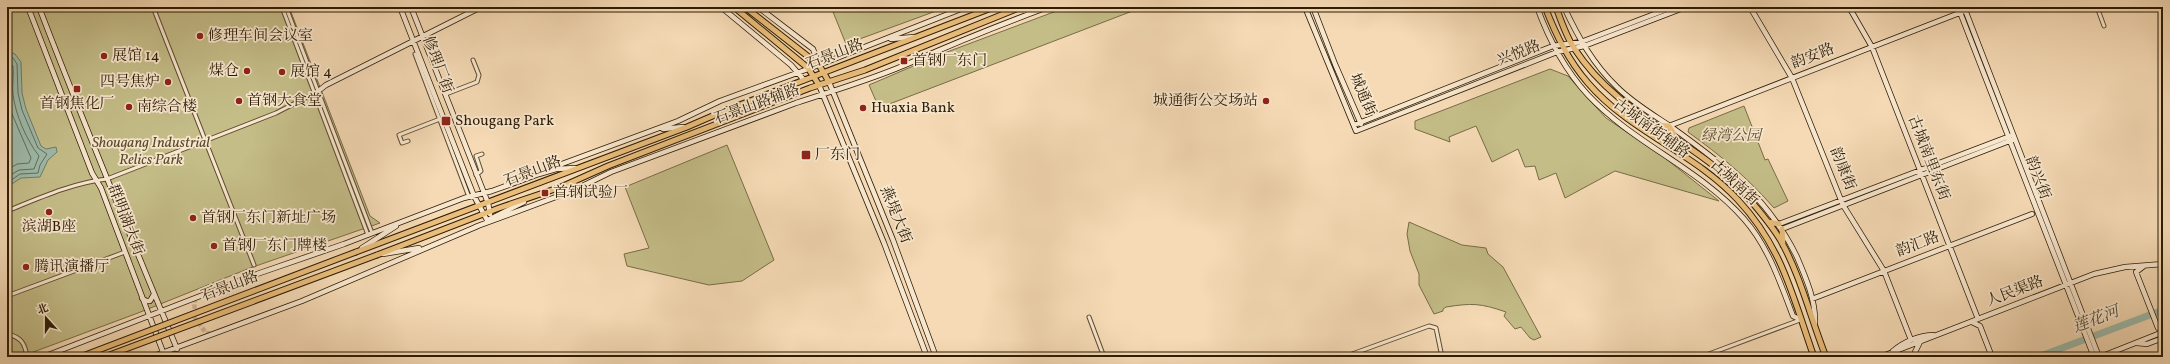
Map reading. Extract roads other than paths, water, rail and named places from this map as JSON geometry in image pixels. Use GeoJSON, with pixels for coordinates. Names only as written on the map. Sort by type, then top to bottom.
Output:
{"type":"FeatureCollection","features":[{"type":"Feature","properties":{"kind":"main road"},"geometry":{"type":"LineString","coordinates":[[734,7],[808,68],[819,85]]}},
{"type":"Feature","properties":{"kind":"main road"},"geometry":{"type":"LineString","coordinates":[[745,7],[819,65],[829,82]]}},
{"type":"Feature","properties":{"kind":"main road","name":"石景山路"},"geometry":{"type":"LineString","coordinates":[[80,357],[687,127],[824,72],[994,7]]}},
{"type":"Feature","properties":{"kind":"main road","name":"石景山路"},"geometry":{"type":"LineString","coordinates":[[104,357],[486,213],[525,201],[608,166],[1021,7]]}},
{"type":"Feature","properties":{"kind":"main road","name":"古城南街"},"geometry":{"type":"LineString","coordinates":[[1545,7],[1560,44],[1588,84],[1606,102],[1704,170],[1738,199],[1767,236],[1794,294],[1814,357]]}},
{"type":"Feature","properties":{"kind":"main road","name":"古城南街"},"geometry":{"type":"LineString","coordinates":[[1556,7],[1573,46],[1606,87],[1625,104],[1716,169],[1743,192],[1768,222],[1783,246],[1796,273],[1814,327],[1826,357]]}},
{"type":"Feature","properties":{"kind":"main road"},"geometry":{"type":"LineString","coordinates":[[1655,126],[1669,126],[1678,142]]}},
{"type":"Feature","properties":{"kind":"main road"},"geometry":{"type":"LineString","coordinates":[[1768,222],[1781,227],[1783,246]]}},
{"type":"Feature","properties":{"kind":"street","name":"群明湖大街"},"geometry":{"type":"LineString","coordinates":[[28,7],[163,352]]}},
{"type":"Feature","properties":{"kind":"street","name":"群明湖大街"},"geometry":{"type":"LineString","coordinates":[[39,7],[107,179],[177,349]]}},
{"type":"Feature","properties":{"kind":"street"},"geometry":{"type":"LineString","coordinates":[[153,7],[254,265]]}},
{"type":"Feature","properties":{"kind":"street"},"geometry":{"type":"LineString","coordinates":[[282,7],[370,234]]}},
{"type":"Feature","properties":{"kind":"street"},"geometry":{"type":"LineString","coordinates":[[286,7],[316,92]]}},
{"type":"Feature","properties":{"kind":"street","name":"修理厂街"},"geometry":{"type":"LineString","coordinates":[[400,7],[414,40],[472,196],[489,219]]}},
{"type":"Feature","properties":{"kind":"street","name":"修理厂街"},"geometry":{"type":"LineString","coordinates":[[411,7],[488,203],[486,213]]}},
{"type":"Feature","properties":{"kind":"street"},"geometry":{"type":"LineString","coordinates":[[7,211],[57,191],[96,180],[107,179],[276,113],[316,92],[326,85],[481,7]]}},
{"type":"Feature","properties":{"kind":"street"},"geometry":{"type":"LineString","coordinates":[[722,7],[798,72],[804,80]]}},
{"type":"Feature","properties":{"kind":"street"},"geometry":{"type":"LineString","coordinates":[[758,7],[813,49],[819,65]]}},
{"type":"Feature","properties":{"kind":"street","name":"石景山路辅路"},"geometry":{"type":"LineString","coordinates":[[539,174],[658,129],[720,101],[886,40],[966,7]]}},
{"type":"Feature","properties":{"kind":"street"},"geometry":{"type":"LineString","coordinates":[[1026,7],[1032,13]]}},
{"type":"Feature","properties":{"kind":"street"},"geometry":{"type":"LineString","coordinates":[[1032,7],[1032,13]]}},
{"type":"Feature","properties":{"kind":"street","name":"石景山路辅路"},"geometry":{"type":"LineString","coordinates":[[476,227],[572,191],[611,172],[796,103],[833,92],[912,62],[938,49],[1048,7]]}},
{"type":"Feature","properties":{"kind":"street","name":"城通街"},"geometry":{"type":"LineString","coordinates":[[1305,7],[1356,130],[1362,128],[1343,80],[1334,64],[1313,7]]}},
{"type":"Feature","properties":{"kind":"street","name":"古城南街辅路"},"geometry":{"type":"LineString","coordinates":[[1537,7],[1556,52],[1588,95],[1621,124],[1704,181],[1745,220],[1768,256],[1793,316],[1801,320]]}},
{"type":"Feature","properties":{"kind":"street","name":"古城南街辅路"},"geometry":{"type":"LineString","coordinates":[[1564,7],[1582,44],[1605,75],[1636,103],[1724,165],[1745,183],[1781,227],[1801,266],[1812,299],[1815,311],[1814,327]]}},
{"type":"Feature","properties":{"kind":"street","name":"兴悦路"},"geometry":{"type":"LineString","coordinates":[[1582,44],[1673,7]]}},
{"type":"Feature","properties":{"kind":"street","name":"兴悦路"},"geometry":{"type":"LineString","coordinates":[[1362,128],[1556,52],[1564,51],[1573,46],[1686,7]]}},
{"type":"Feature","properties":{"kind":"street","name":"韵康街"},"geometry":{"type":"LineString","coordinates":[[1750,7],[1792,78],[1842,202],[1884,271],[1911,340]]}},
{"type":"Feature","properties":{"kind":"street","name":"古城南里东街"},"geometry":{"type":"LineString","coordinates":[[1849,7],[1872,47],[1978,319]]}},
{"type":"Feature","properties":{"kind":"street","name":"韵兴街"},"geometry":{"type":"LineString","coordinates":[[1958,7],[1963,10],[2068,284],[2092,344],[2100,357]]}},
{"type":"Feature","properties":{"kind":"street"},"geometry":{"type":"LineString","coordinates":[[2097,7],[2104,26]]}},
{"type":"Feature","properties":{"kind":"street","name":"韵安路"},"geometry":{"type":"LineString","coordinates":[[1669,126],[1963,10]]}},
{"type":"Feature","properties":{"kind":"street"},"geometry":{"type":"LineString","coordinates":[[886,40],[918,37]]}},
{"type":"Feature","properties":{"kind":"street","name":"兴悦路"},"geometry":{"type":"LineString","coordinates":[[1354,125],[1553,46],[1560,44],[1573,46]]}},
{"type":"Feature","properties":{"kind":"street"},"geometry":{"type":"LineString","coordinates":[[415,54],[472,196]]}},
{"type":"Feature","properties":{"kind":"street"},"geometry":{"type":"LineString","coordinates":[[446,94],[478,82],[479,75],[473,60]]}},
{"type":"Feature","properties":{"kind":"street","name":"燕堤大街"},"geometry":{"type":"LineString","coordinates":[[829,82],[893,240],[936,357]]}},
{"type":"Feature","properties":{"kind":"street","name":"燕堤大街"},"geometry":{"type":"LineString","coordinates":[[819,85],[884,243],[927,357]]}},
{"type":"Feature","properties":{"kind":"street"},"geometry":{"type":"LineString","coordinates":[[408,141],[402,143],[399,135],[440,119]]}},
{"type":"Feature","properties":{"kind":"street"},"geometry":{"type":"LineString","coordinates":[[658,129],[687,127]]}},
{"type":"Feature","properties":{"kind":"street"},"geometry":{"type":"LineString","coordinates":[[1781,227],[1842,202],[2012,138]]}},
{"type":"Feature","properties":{"kind":"street","name":"韵兴街"},"geometry":{"type":"LineString","coordinates":[[2012,138],[2035,205],[2068,284]]}},
{"type":"Feature","properties":{"kind":"street"},"geometry":{"type":"LineString","coordinates":[[476,175],[481,171],[476,156],[482,154]]}},
{"type":"Feature","properties":{"kind":"street"},"geometry":{"type":"LineString","coordinates":[[43,357],[257,274],[370,234],[421,214],[556,169],[578,168]]}},
{"type":"Feature","properties":{"kind":"street","name":"石景山路"},"geometry":{"type":"LineString","coordinates":[[151,357],[163,352],[177,349],[302,301],[342,282],[404,258],[426,247],[476,227],[525,201]]}},
{"type":"Feature","properties":{"kind":"street"},"geometry":{"type":"LineString","coordinates":[[2035,205],[2032,214],[2041,220]]}},
{"type":"Feature","properties":{"kind":"street"},"geometry":{"type":"LineString","coordinates":[[356,252],[394,227],[421,214]]}},
{"type":"Feature","properties":{"kind":"street","name":"韵汇路"},"geometry":{"type":"LineString","coordinates":[[1812,299],[2032,214]]}},
{"type":"Feature","properties":{"kind":"street"},"geometry":{"type":"LineString","coordinates":[[377,255],[426,247]]}},
{"type":"Feature","properties":{"kind":"street"},"geometry":{"type":"LineString","coordinates":[[7,296],[125,252]]}},
{"type":"Feature","properties":{"kind":"street","name":"人民渠路"},"geometry":{"type":"LineString","coordinates":[[1880,357],[2068,284],[2110,270],[2163,264]]}},
{"type":"Feature","properties":{"kind":"street"},"geometry":{"type":"LineString","coordinates":[[2144,266],[2136,272],[2158,328],[2163,329]]}},
{"type":"Feature","properties":{"kind":"street"},"geometry":{"type":"LineString","coordinates":[[142,298],[146,302],[150,301],[154,293]]}},
{"type":"Feature","properties":{"kind":"street"},"geometry":{"type":"LineString","coordinates":[[1089,317],[1104,357]]}},
{"type":"Feature","properties":{"kind":"street"},"geometry":{"type":"LineString","coordinates":[[1700,357],[1801,320]]}},
{"type":"Feature","properties":{"kind":"street"},"geometry":{"type":"LineString","coordinates":[[1972,322],[1980,326],[1992,357]]}},
{"type":"Feature","properties":{"kind":"street"},"geometry":{"type":"LineString","coordinates":[[1344,357],[1430,326],[1436,328],[1442,357]]}},
{"type":"Feature","properties":{"kind":"street"},"geometry":{"type":"LineString","coordinates":[[2100,357],[2163,332]]}},
{"type":"Feature","properties":{"kind":"street"},"geometry":{"type":"LineString","coordinates":[[7,334],[20,338],[26,345],[27,357]]}},
{"type":"Feature","properties":{"kind":"street"},"geometry":{"type":"LineString","coordinates":[[1888,354],[1903,343],[1921,336],[1937,335]]}},
{"type":"Feature","properties":{"kind":"street"},"geometry":{"type":"LineString","coordinates":[[2135,343],[2147,344],[2163,339]]}},
{"type":"Feature","properties":{"kind":"street"},"geometry":{"type":"LineString","coordinates":[[1917,357],[1915,352],[1920,342]]}},
{"type":"Feature","properties":{"kind":"street","name":"韵兴街"},"geometry":{"type":"LineString","coordinates":[[2092,344],[2094,357]]}},
{"type":"Feature","properties":{"kind":"water"},"geometry":{"type":"Polygon","coordinates":[[[7,51],[15,54],[21,62],[22,93],[26,109],[41,146],[46,149],[56,147],[57,152],[48,160],[40,177],[21,178],[7,187],[7,51]]]}},
{"type":"Feature","properties":{"kind":"waterway","name":"莲花河"},"geometry":{"type":"LineString","coordinates":[[2038,357],[2163,310]]}},
{"type":"Feature","properties":{"kind":"tunnel"},"geometry":{"type":"LineString","coordinates":[[195,298],[194,317],[206,333],[213,334]]}},
{"type":"Feature","properties":{"kind":"place","name":"修理车间会议室"},"geometry":{"type":"Point","coordinates":[200,36]}},
{"type":"Feature","properties":{"kind":"place","name":"展馆 14"},"geometry":{"type":"Point","coordinates":[104,56]}},
{"type":"Feature","properties":{"kind":"place","name":"首钢厂东门"},"geometry":{"type":"Point","coordinates":[904,61]}},
{"type":"Feature","properties":{"kind":"place","name":"煤仓"},"geometry":{"type":"Point","coordinates":[247,71]}},
{"type":"Feature","properties":{"kind":"place","name":"展馆 4"},"geometry":{"type":"Point","coordinates":[282,72]}},
{"type":"Feature","properties":{"kind":"place","name":"四号焦炉"},"geometry":{"type":"Point","coordinates":[168,82]}},
{"type":"Feature","properties":{"kind":"place","name":"首钢焦化厂"},"geometry":{"type":"Point","coordinates":[77,89]}},
{"type":"Feature","properties":{"kind":"place","name":"首钢大食堂"},"geometry":{"type":"Point","coordinates":[239,101]}},
{"type":"Feature","properties":{"kind":"place","name":"城通街公交场站"},"geometry":{"type":"Point","coordinates":[1266,101]}},
{"type":"Feature","properties":{"kind":"place","name":"南综合楼"},"geometry":{"type":"Point","coordinates":[129,107]}},
{"type":"Feature","properties":{"kind":"place","name":"Huaxia Bank"},"geometry":{"type":"Point","coordinates":[863,108]}},
{"type":"Feature","properties":{"kind":"place","name":"Shougang Park"},"geometry":{"type":"Point","coordinates":[446,121]}},
{"type":"Feature","properties":{"kind":"place","name":"厂东门"},"geometry":{"type":"Point","coordinates":[806,155]}},
{"type":"Feature","properties":{"kind":"place","name":"首钢试验厂"},"geometry":{"type":"Point","coordinates":[545,193]}},
{"type":"Feature","properties":{"kind":"place","name":"滨湖B座"},"geometry":{"type":"Point","coordinates":[49,212]}},
{"type":"Feature","properties":{"kind":"place","name":"首钢厂东门新址广场"},"geometry":{"type":"Point","coordinates":[193,218]}},
{"type":"Feature","properties":{"kind":"place","name":"首钢厂东门牌楼"},"geometry":{"type":"Point","coordinates":[214,246]}},
{"type":"Feature","properties":{"kind":"place","name":"腾讯演播厅"},"geometry":{"type":"Point","coordinates":[26,267]}},
{"type":"Feature","properties":{"kind":"park label","name":"绿湾公园"},"geometry":{"type":"Point","coordinates":[1731,136]}},
{"type":"Feature","properties":{"kind":"park label","name":"Shougang Industrial Relics Park"},"geometry":{"type":"Point","coordinates":[151,152]}}]}
